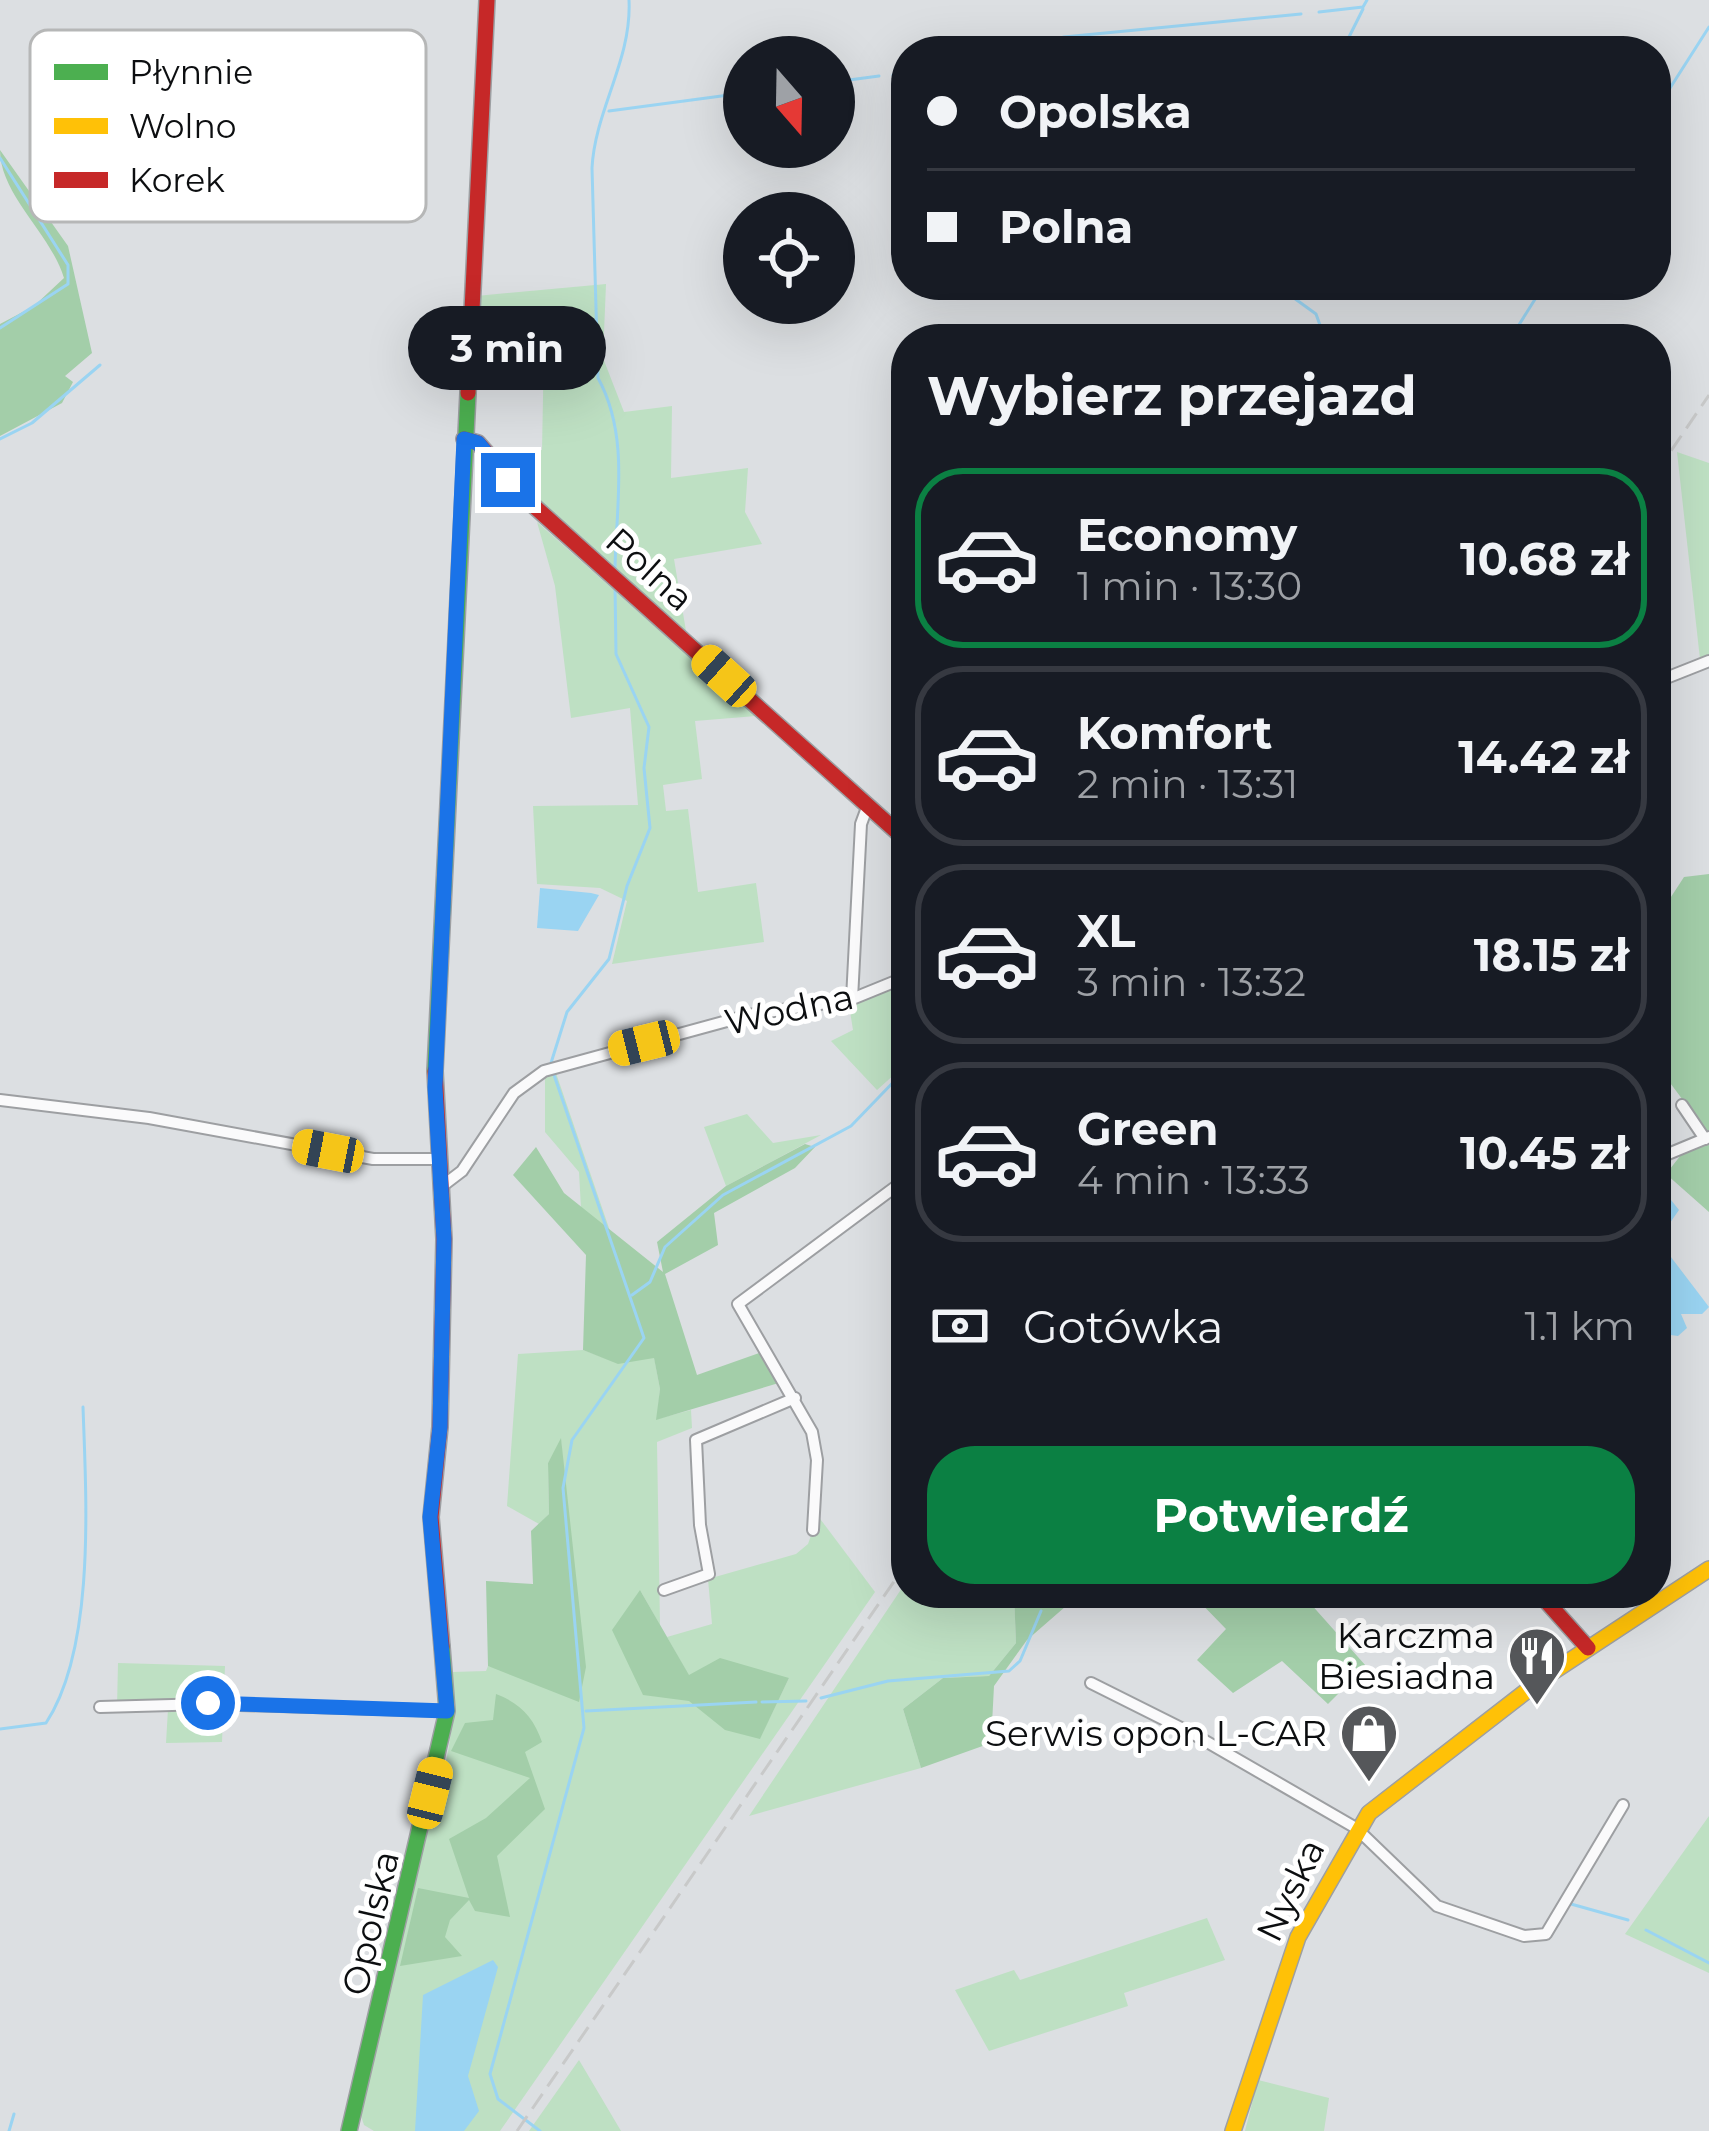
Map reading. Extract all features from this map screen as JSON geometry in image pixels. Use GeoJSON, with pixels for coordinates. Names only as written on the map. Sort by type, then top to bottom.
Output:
{"type":"FeatureCollection","features":[{"type":"Feature","properties":{"kind":"street","name":"Opolska"},"geometry":{"type":"LineString","coordinates":[[349,2131],[447,1711],[430,1517],[440,1427],[437,1003],[487,0]]}},
{"type":"Feature","properties":{"kind":"street","name":"Polna"},"geometry":{"type":"LineString","coordinates":[[464,439],[478,443],[508,480],[891,827]]}},
{"type":"Feature","properties":{"kind":"street"},"geometry":{"type":"LineString","coordinates":[[1671,676],[1709,661]]}},
{"type":"Feature","properties":{"kind":"street"},"geometry":{"type":"LineString","coordinates":[[852,999],[861,824],[868,806]]}},
{"type":"Feature","properties":{"kind":"street","name":"Wodna"},"geometry":{"type":"LineString","coordinates":[[441,1187],[462,1171],[514,1093],[559,1064],[749,1015],[852,999],[891,983]]}},
{"type":"Feature","properties":{"kind":"street"},"geometry":{"type":"LineString","coordinates":[[0,1100],[149,1118],[373,1159],[436,1159]]}},
{"type":"Feature","properties":{"kind":"street"},"geometry":{"type":"LineString","coordinates":[[1671,1153],[1707,1138],[1682,1105]]}},
{"type":"Feature","properties":{"kind":"street"},"geometry":{"type":"LineString","coordinates":[[813,1530],[815,1444],[795,1398],[738,1304],[891,1190]]}},
{"type":"Feature","properties":{"kind":"street"},"geometry":{"type":"LineString","coordinates":[[664,1590],[709,1574],[700,1526],[696,1440],[795,1398]]}},
{"type":"Feature","properties":{"kind":"street"},"geometry":{"type":"LineString","coordinates":[[1671,1594],[1709,1569]]}},
{"type":"Feature","properties":{"kind":"street"},"geometry":{"type":"LineString","coordinates":[[1552,1608],[1588,1648]]}},
{"type":"Feature","properties":{"kind":"street"},"geometry":{"type":"LineString","coordinates":[[1623,1805],[1546,1934],[1524,1936],[1437,1906],[1356,1828],[1377,1804],[1649,1608]]}},
{"type":"Feature","properties":{"kind":"street","name":"Nyska"},"geometry":{"type":"LineString","coordinates":[[1091,1683],[1196,1735],[1356,1828],[1298,1937],[1233,2131]]}},
{"type":"Feature","properties":{"kind":"street"},"geometry":{"type":"LineString","coordinates":[[100,1707],[208,1703],[447,1711]]}},
{"type":"Feature","properties":{"kind":"green space"},"geometry":{"type":"Polygon","coordinates":[[[0,150],[30,192],[30,218],[8,183],[0,150]]]}},
{"type":"Feature","properties":{"kind":"green space"},"geometry":{"type":"Polygon","coordinates":[[[33,222],[51,222],[68,246],[92,353],[65,376],[73,382],[62,403],[0,436],[0,324],[34,306],[64,278],[33,222]]]}},
{"type":"Feature","properties":{"kind":"green space"},"geometry":{"type":"Polygon","coordinates":[[[606,284],[603,358],[624,412],[672,406],[671,478],[748,468],[745,512],[762,544],[674,559],[686,631],[520,485],[500,456],[542,450],[544,345],[473,356],[476,296],[606,284]]]}},
{"type":"Feature","properties":{"kind":"green space"},"geometry":{"type":"Polygon","coordinates":[[[1677,452],[1709,463],[1709,656],[1700,659],[1677,452]]]}},
{"type":"Feature","properties":{"kind":"green space"},"geometry":{"type":"Polygon","coordinates":[[[537,522],[756,716],[695,721],[702,779],[663,785],[666,811],[688,809],[698,892],[756,883],[764,942],[612,964],[627,901],[600,888],[537,884],[533,806],[638,805],[630,708],[571,718],[555,586],[537,522]]]}},
{"type":"Feature","properties":{"kind":"green space"},"geometry":{"type":"Polygon","coordinates":[[[1709,874],[1709,1212],[1671,1178],[1671,1168],[1703,1127],[1671,1084],[1671,897],[1684,877],[1709,874]]]}},
{"type":"Feature","properties":{"kind":"green space"},"geometry":{"type":"Polygon","coordinates":[[[891,989],[891,1077],[877,1090],[831,1041],[853,1030],[849,1005],[891,989]]]}},
{"type":"Feature","properties":{"kind":"green space"},"geometry":{"type":"Polygon","coordinates":[[[556,1073],[611,1234],[581,1208],[579,1172],[545,1132],[545,1078],[556,1073]]]}},
{"type":"Feature","properties":{"kind":"green space"},"geometry":{"type":"Polygon","coordinates":[[[747,1114],[773,1143],[821,1135],[726,1186],[704,1127],[747,1114]]]}},
{"type":"Feature","properties":{"kind":"green space"},"geometry":{"type":"Polygon","coordinates":[[[805,1144],[815,1147],[795,1168],[714,1213],[718,1245],[665,1274],[697,1375],[762,1352],[782,1382],[656,1420],[660,1389],[654,1358],[618,1364],[583,1350],[586,1255],[513,1175],[536,1147],[564,1193],[663,1272],[657,1242],[726,1186],[805,1144]]]}},
{"type":"Feature","properties":{"kind":"green space"},"geometry":{"type":"Polygon","coordinates":[[[583,1350],[618,1363],[654,1357],[660,1389],[657,1419],[691,1410],[692,1428],[657,1442],[660,1625],[640,1590],[681,1683],[712,1717],[760,1738],[789,1678],[689,1676],[667,1637],[712,1624],[708,1579],[796,1554],[808,1544],[818,1516],[875,1592],[500,2131],[374,2131],[364,2125],[360,2113],[423,1828],[448,1752],[452,1672],[486,1671],[488,1666],[583,1677],[561,1441],[548,1463],[549,1514],[539,1524],[507,1506],[518,1354],[583,1350]]]}},
{"type":"Feature","properties":{"kind":"green space"},"geometry":{"type":"Polygon","coordinates":[[[561,1438],[586,1667],[579,1702],[488,1666],[486,1581],[533,1584],[531,1531],[549,1514],[548,1463],[561,1438]]]}},
{"type":"Feature","properties":{"kind":"green space"},"geometry":{"type":"Polygon","coordinates":[[[640,1590],[689,1675],[720,1658],[789,1678],[760,1739],[725,1730],[689,1701],[643,1695],[612,1630],[640,1590]]]}},
{"type":"Feature","properties":{"kind":"green space"},"geometry":{"type":"Polygon","coordinates":[[[891,1604],[891,1608],[1015,1608],[1016,1643],[989,1676],[943,1678],[903,1709],[921,1768],[749,1816],[891,1604]]]}},
{"type":"Feature","properties":{"kind":"green space"},"geometry":{"type":"Polygon","coordinates":[[[1015,1608],[1064,1608],[1027,1640],[994,1686],[991,1743],[921,1768],[903,1709],[943,1678],[989,1676],[1016,1643],[1015,1608]]]}},
{"type":"Feature","properties":{"kind":"green space"},"geometry":{"type":"Polygon","coordinates":[[[1206,1608],[1314,1608],[1366,1666],[1328,1704],[1282,1661],[1233,1693],[1197,1660],[1226,1629],[1206,1608]]]}},
{"type":"Feature","properties":{"kind":"green space"},"geometry":{"type":"Polygon","coordinates":[[[118,1663],[225,1666],[222,1742],[166,1743],[168,1709],[117,1707],[118,1663]]]}},
{"type":"Feature","properties":{"kind":"green space"},"geometry":{"type":"Polygon","coordinates":[[[496,1694],[525,1712],[542,1742],[525,1752],[545,1809],[497,1856],[510,1917],[475,1911],[469,1900],[450,1920],[445,1937],[462,1956],[400,1966],[418,1888],[469,1898],[449,1839],[486,1818],[530,1778],[451,1751],[465,1723],[493,1720],[496,1694]]]}},
{"type":"Feature","properties":{"kind":"green space"},"geometry":{"type":"Polygon","coordinates":[[[1709,1816],[1709,1973],[1625,1934],[1709,1816]]]}},
{"type":"Feature","properties":{"kind":"green space"},"geometry":{"type":"Polygon","coordinates":[[[1207,1918],[1225,1960],[1124,1993],[1128,2006],[989,2051],[955,1990],[1014,1970],[1020,1980],[1207,1918]]]}},
{"type":"Feature","properties":{"kind":"green space"},"geometry":{"type":"Polygon","coordinates":[[[579,2060],[621,2131],[529,2131],[579,2060]]]}},
{"type":"Feature","properties":{"kind":"green space"},"geometry":{"type":"Polygon","coordinates":[[[1258,2080],[1329,2098],[1324,2131],[1245,2131],[1258,2080]]]}},
{"type":"Feature","properties":{"kind":"water"},"geometry":{"type":"Polygon","coordinates":[[[540,888],[599,895],[578,931],[537,928],[540,888]]]}},
{"type":"Feature","properties":{"kind":"water"},"geometry":{"type":"Polygon","coordinates":[[[1671,1257],[1709,1307],[1702,1314],[1681,1314],[1687,1328],[1678,1336],[1671,1335],[1671,1257]]]}},
{"type":"Feature","properties":{"kind":"water"},"geometry":{"type":"Polygon","coordinates":[[[493,1960],[498,1967],[468,2076],[479,2111],[464,2131],[415,2131],[423,1995],[493,1960]]]}},
{"type":"Feature","properties":{"kind":"waterway"},"geometry":{"type":"LineString","coordinates":[[615,569],[618,447],[598,378],[592,168],[599,126],[625,43],[629,0]]}},
{"type":"Feature","properties":{"kind":"waterway"},"geometry":{"type":"LineString","coordinates":[[1319,12],[1363,7],[1367,0]]}},
{"type":"Feature","properties":{"kind":"waterway"},"geometry":{"type":"LineString","coordinates":[[1350,36],[1363,9]]}},
{"type":"Feature","properties":{"kind":"waterway"},"geometry":{"type":"LineString","coordinates":[[1074,36],[1301,14]]}},
{"type":"Feature","properties":{"kind":"waterway"},"geometry":{"type":"LineString","coordinates":[[1671,87],[1709,27]]}},
{"type":"Feature","properties":{"kind":"waterway"},"geometry":{"type":"LineString","coordinates":[[855,79],[879,76]]}},
{"type":"Feature","properties":{"kind":"waterway"},"geometry":{"type":"LineString","coordinates":[[609,111],[723,96]]}},
{"type":"Feature","properties":{"kind":"waterway"},"geometry":{"type":"LineString","coordinates":[[0,158],[30,205]]}},
{"type":"Feature","properties":{"kind":"waterway"},"geometry":{"type":"LineString","coordinates":[[0,328],[68,284],[68,265],[41,222]]}},
{"type":"Feature","properties":{"kind":"waterway"},"geometry":{"type":"LineString","coordinates":[[1297,300],[1316,314],[1320,324]]}},
{"type":"Feature","properties":{"kind":"waterway"},"geometry":{"type":"LineString","coordinates":[[1519,324],[1535,300]]}},
{"type":"Feature","properties":{"kind":"waterway"},"geometry":{"type":"LineString","coordinates":[[0,439],[32,423],[100,365]]}},
{"type":"Feature","properties":{"kind":"waterway"},"geometry":{"type":"LineString","coordinates":[[551,1063],[567,1012],[609,959],[627,886],[650,828],[644,768],[649,727],[616,654],[615,585]]}},
{"type":"Feature","properties":{"kind":"waterway"},"geometry":{"type":"LineString","coordinates":[[540,2131],[498,2099],[490,2074],[584,1728],[563,1488],[572,1440],[644,1338],[553,1072]]}},
{"type":"Feature","properties":{"kind":"waterway"},"geometry":{"type":"LineString","coordinates":[[632,1295],[650,1282],[665,1247],[723,1195],[851,1126],[891,1085]]}},
{"type":"Feature","properties":{"kind":"waterway"},"geometry":{"type":"LineString","coordinates":[[0,1729],[46,1723],[73,1654],[84,1570],[83,1407]]}},
{"type":"Feature","properties":{"kind":"waterway"},"geometry":{"type":"LineString","coordinates":[[821,1698],[888,1681],[1009,1671],[1020,1661],[1041,1611]]}},
{"type":"Feature","properties":{"kind":"waterway"},"geometry":{"type":"LineString","coordinates":[[762,1702],[806,1701]]}},
{"type":"Feature","properties":{"kind":"waterway"},"geometry":{"type":"LineString","coordinates":[[586,1711],[756,1702]]}},
{"type":"Feature","properties":{"kind":"waterway"},"geometry":{"type":"LineString","coordinates":[[1571,1904],[1628,1920]]}},
{"type":"Feature","properties":{"kind":"waterway"},"geometry":{"type":"LineString","coordinates":[[1646,1930],[1709,1963]]}},
{"type":"Feature","properties":{"kind":"waterway"},"geometry":{"type":"LineString","coordinates":[[9,2131],[14,2114]]}},
{"type":"Feature","properties":{"kind":"railway"},"geometry":{"type":"LineString","coordinates":[[1671,451],[1709,395]]}},
{"type":"Feature","properties":{"kind":"railway"},"geometry":{"type":"LineString","coordinates":[[517,2131],[891,1586]]}},
{"type":"Feature","properties":{"kind":"traffic: fast"},"geometry":{"type":"LineString","coordinates":[[435,1071],[468,393]]}},
{"type":"Feature","properties":{"kind":"traffic: fast"},"geometry":{"type":"LineString","coordinates":[[349,2131],[447,1711],[442,1647]]}},
{"type":"Feature","properties":{"kind":"traffic: slow"},"geometry":{"type":"LineString","coordinates":[[1671,1594],[1709,1569]]}},
{"type":"Feature","properties":{"kind":"traffic: slow"},"geometry":{"type":"LineString","coordinates":[[1233,2131],[1298,1937],[1369,1813],[1542,1679],[1650,1608]]}},
{"type":"Feature","properties":{"kind":"traffic: jam"},"geometry":{"type":"LineString","coordinates":[[468,393],[487,0]]}},
{"type":"Feature","properties":{"kind":"traffic: jam"},"geometry":{"type":"LineString","coordinates":[[464,439],[478,443],[535,507],[891,827]]}},
{"type":"Feature","properties":{"kind":"traffic: jam"},"geometry":{"type":"LineString","coordinates":[[435,1071],[444,1239],[440,1427],[431,1517],[442,1647]]}},
{"type":"Feature","properties":{"kind":"traffic: jam"},"geometry":{"type":"LineString","coordinates":[[1552,1608],[1588,1648]]}},
{"type":"Feature","properties":{"kind":"place","name":"Karczma Biesiadna"},"geometry":{"type":"Point","coordinates":[1537,1707]}},
{"type":"Feature","properties":{"kind":"place","name":"Serwis opon L-CAR"},"geometry":{"type":"Point","coordinates":[1369,1784]}},
{"type":"Feature","properties":{"kind":"route"},"geometry":{"type":"LineString","coordinates":[[208,1703],[447,1711],[430,1517],[440,1427],[444,1239],[434,1123],[464,439],[478,443],[508,480]]}}]}
